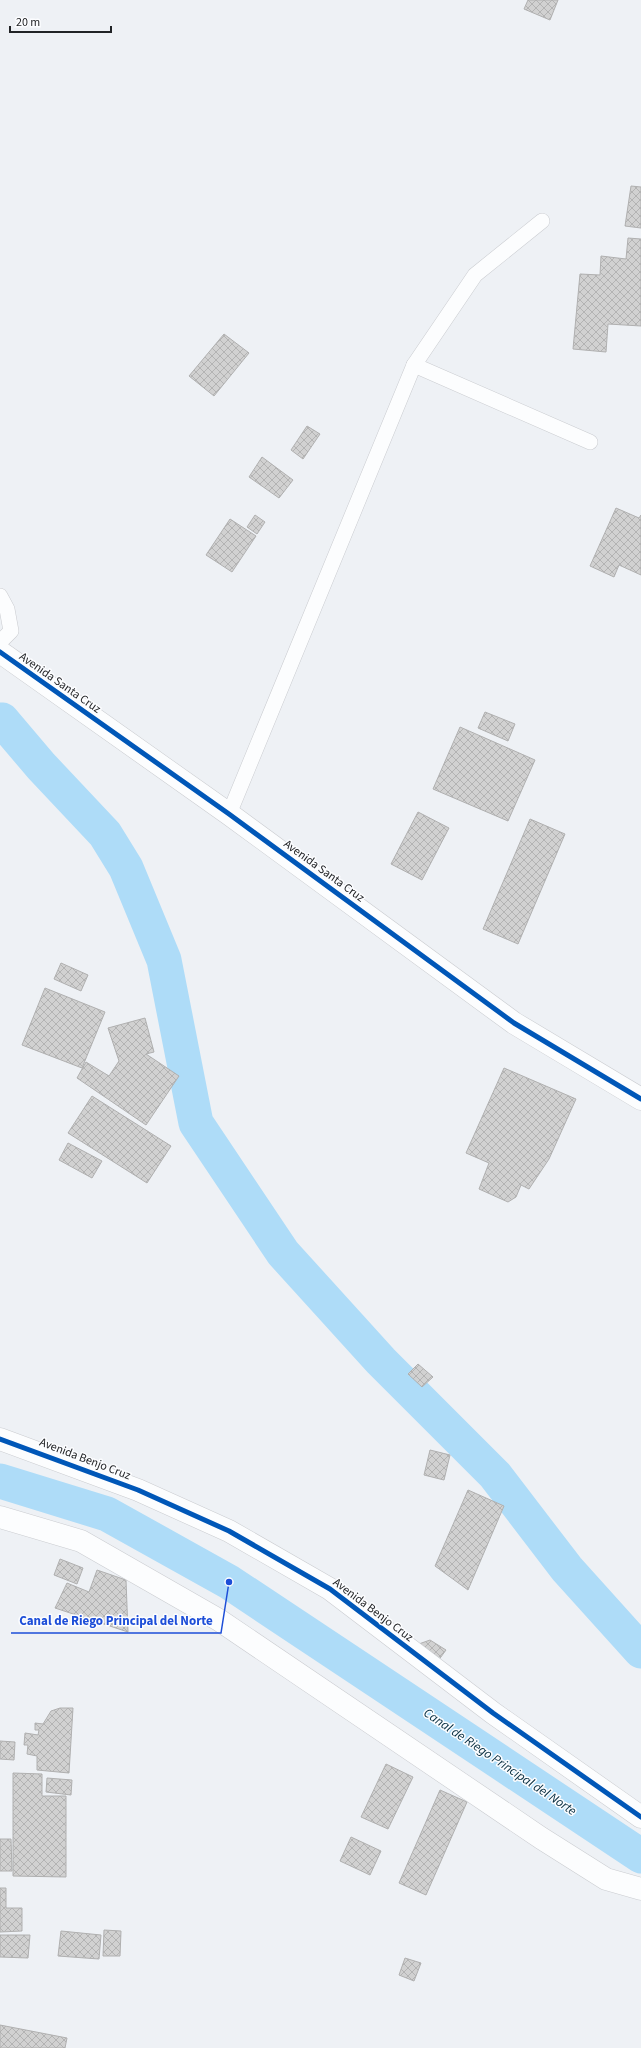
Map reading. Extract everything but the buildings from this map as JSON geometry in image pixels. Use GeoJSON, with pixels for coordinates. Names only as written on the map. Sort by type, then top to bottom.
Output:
{"type":"FeatureCollection","features":[{"type":"Feature","properties":{"kind":"street","name":"Avenida Santa Cruz"},"geometry":{"type":"LineString","coordinates":[[0,652],[229,814],[514,1023],[641,1099]]}},
{"type":"Feature","properties":{"kind":"street","name":"Avenida Benjo Cruz"},"geometry":{"type":"LineString","coordinates":[[0,1439],[138,1490],[229,1531],[330,1589],[494,1713],[641,1817]]}},
{"type":"Feature","properties":{"kind":"street"},"geometry":{"type":"LineString","coordinates":[[0,1517],[81,1541],[219,1620],[548,1842],[606,1879],[641,1889]]}},
{"type":"Feature","properties":{"kind":"lane"},"geometry":{"type":"LineString","coordinates":[[229,814],[414,366],[475,275],[542,221]]}},
{"type":"Feature","properties":{"kind":"lane"},"geometry":{"type":"LineString","coordinates":[[414,366],[590,442]]}},
{"type":"Feature","properties":{"kind":"lane"},"geometry":{"type":"LineString","coordinates":[[0,596],[7,609],[11,631],[0,642]]}},
{"type":"Feature","properties":{"kind":"waterway"},"geometry":{"type":"LineString","coordinates":[[2,720],[41,766],[105,834],[126,868],[164,960],[196,1123],[283,1253],[381,1361],[495,1475],[567,1569],[641,1651]]}},
{"type":"Feature","properties":{"kind":"waterway","name":"Canal de Riego Principal del Norte"},"geometry":{"type":"LineString","coordinates":[[0,1481],[107,1514],[229,1582],[641,1856]]}},
{"type":"Feature","properties":{"kind":"cycle path"},"geometry":{"type":"LineString","coordinates":[[0,652],[229,814],[514,1023],[641,1099]]}},
{"type":"Feature","properties":{"kind":"cycle path"},"geometry":{"type":"LineString","coordinates":[[0,1439],[138,1490],[229,1531],[330,1589],[493,1713],[641,1817]]}},
{"type":"Feature","properties":{"kind":"place","name":"Canal de Riego Principal del Norte"},"geometry":{"type":"Point","coordinates":[229,1582]}}]}
